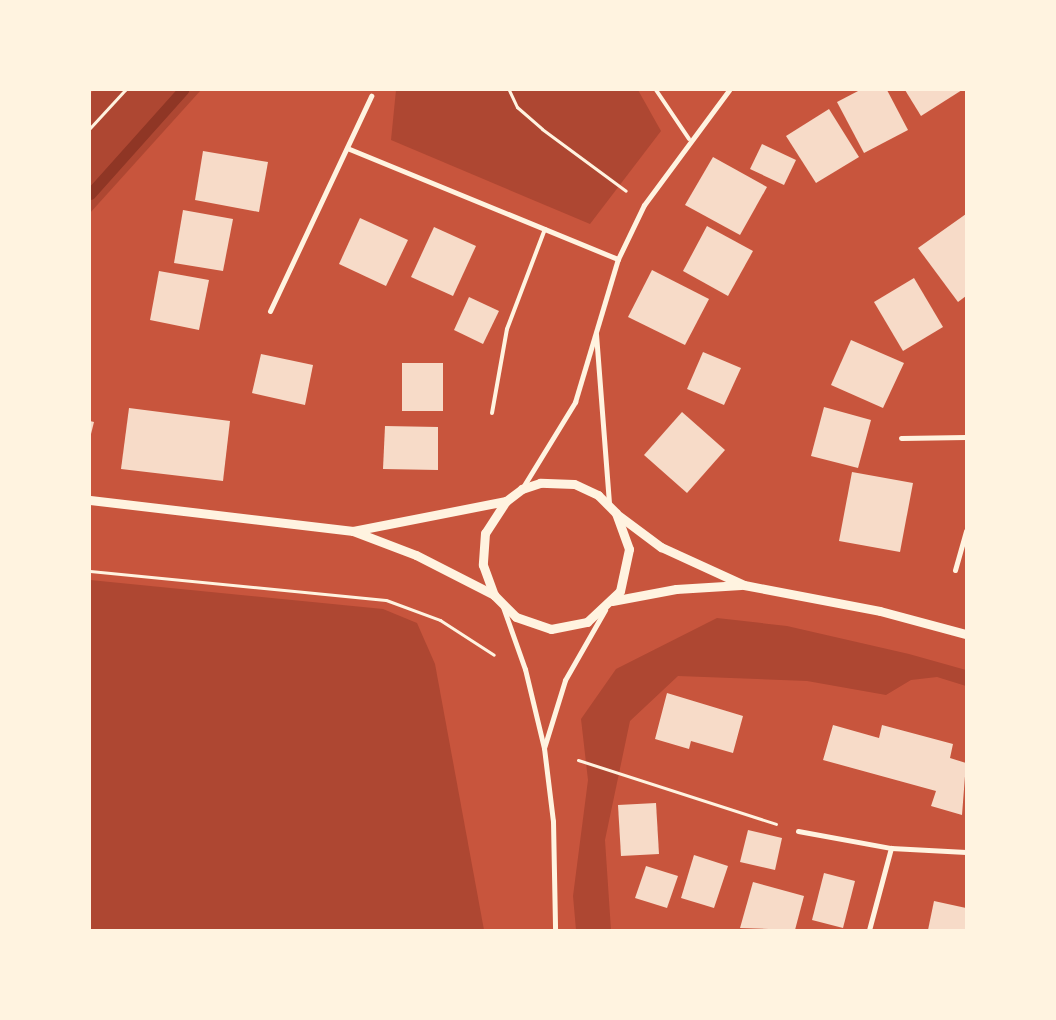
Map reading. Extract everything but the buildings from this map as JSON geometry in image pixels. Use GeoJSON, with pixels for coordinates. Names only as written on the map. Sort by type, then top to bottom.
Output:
{"type":"FeatureCollection","features":[{"type":"Feature","properties":{"kind":"street"},"geometry":{"type":"LineString","coordinates":[[522,490],[576,402],[596,328],[618,259],[644,205],[689,139],[729,90]]}},
{"type":"Feature","properties":{"kind":"street"},"geometry":{"type":"LineString","coordinates":[[270,311],[371,96]]}},
{"type":"Feature","properties":{"kind":"street"},"geometry":{"type":"LineString","coordinates":[[347,148],[618,259]]}},
{"type":"Feature","properties":{"kind":"street"},"geometry":{"type":"LineString","coordinates":[[596,328],[609,504]]}},
{"type":"Feature","properties":{"kind":"street"},"geometry":{"type":"LineString","coordinates":[[901,438],[966,437]]}},
{"type":"Feature","properties":{"kind":"street"},"geometry":{"type":"LineString","coordinates":[[502,606],[532,625],[551,629],[587,622],[605,609],[612,602],[628,563],[625,530],[609,504],[574,484],[540,483],[522,490],[506,501],[489,524],[482,549],[486,580],[502,606],[525,669],[544,748],[553,821],[554,930]]}},
{"type":"Feature","properties":{"kind":"street"},"geometry":{"type":"LineString","coordinates":[[90,500],[353,531],[416,555],[494,595]]}},
{"type":"Feature","properties":{"kind":"street"},"geometry":{"type":"LineString","coordinates":[[353,531],[506,501]]}},
{"type":"Feature","properties":{"kind":"street"},"geometry":{"type":"LineString","coordinates":[[616,513],[661,547],[744,585],[880,611],[966,634]]}},
{"type":"Feature","properties":{"kind":"street"},"geometry":{"type":"LineString","coordinates":[[954,570],[966,531]]}},
{"type":"Feature","properties":{"kind":"street"},"geometry":{"type":"LineString","coordinates":[[612,602],[676,590],[744,585]]}},
{"type":"Feature","properties":{"kind":"street"},"geometry":{"type":"LineString","coordinates":[[544,748],[565,680],[605,609]]}},
{"type":"Feature","properties":{"kind":"street"},"geometry":{"type":"LineString","coordinates":[[798,831],[890,848],[966,852]]}},
{"type":"Feature","properties":{"kind":"street"},"geometry":{"type":"LineString","coordinates":[[869,930],[890,848]]}},
{"type":"Feature","properties":{"kind":"lane"},"geometry":{"type":"LineString","coordinates":[[656,90],[689,139]]}},
{"type":"Feature","properties":{"kind":"lane"},"geometry":{"type":"LineString","coordinates":[[492,413],[507,330],[545,229]]}},
{"type":"Feature","properties":{"kind":"path"},"geometry":{"type":"LineString","coordinates":[[90,128],[124,90]]}},
{"type":"Feature","properties":{"kind":"path"},"geometry":{"type":"LineString","coordinates":[[509,90],[517,107],[542,129],[644,205]]}},
{"type":"Feature","properties":{"kind":"path"},"geometry":{"type":"LineString","coordinates":[[90,571],[386,600],[440,620],[525,669]]}},
{"type":"Feature","properties":{"kind":"path"},"geometry":{"type":"LineString","coordinates":[[578,760],[798,831]]}},
{"type":"Feature","properties":{"kind":"shaded area"},"geometry":{"type":"Polygon","coordinates":[[[94,90],[201,90],[90,213],[90,94],[94,90]]]}},
{"type":"Feature","properties":{"kind":"shaded area"},"geometry":{"type":"Polygon","coordinates":[[[396,90],[638,90],[661,131],[590,224],[391,140],[396,90]]]}},
{"type":"Feature","properties":{"kind":"shaded area"},"geometry":{"type":"Polygon","coordinates":[[[90,580],[383,609],[417,623],[435,664],[484,930],[90,930],[90,580]]]}},
{"type":"Feature","properties":{"kind":"shaded area"},"geometry":{"type":"Polygon","coordinates":[[[717,618],[787,626],[909,654],[966,670],[966,686],[937,677],[911,680],[886,695],[807,681],[678,676],[630,721],[605,840],[611,930],[576,930],[573,896],[588,780],[581,719],[616,669],[717,618]]]}},
{"type":"Feature","properties":{"kind":"waterway"},"geometry":{"type":"LineString","coordinates":[[90,194],[183,90]]}}]}
